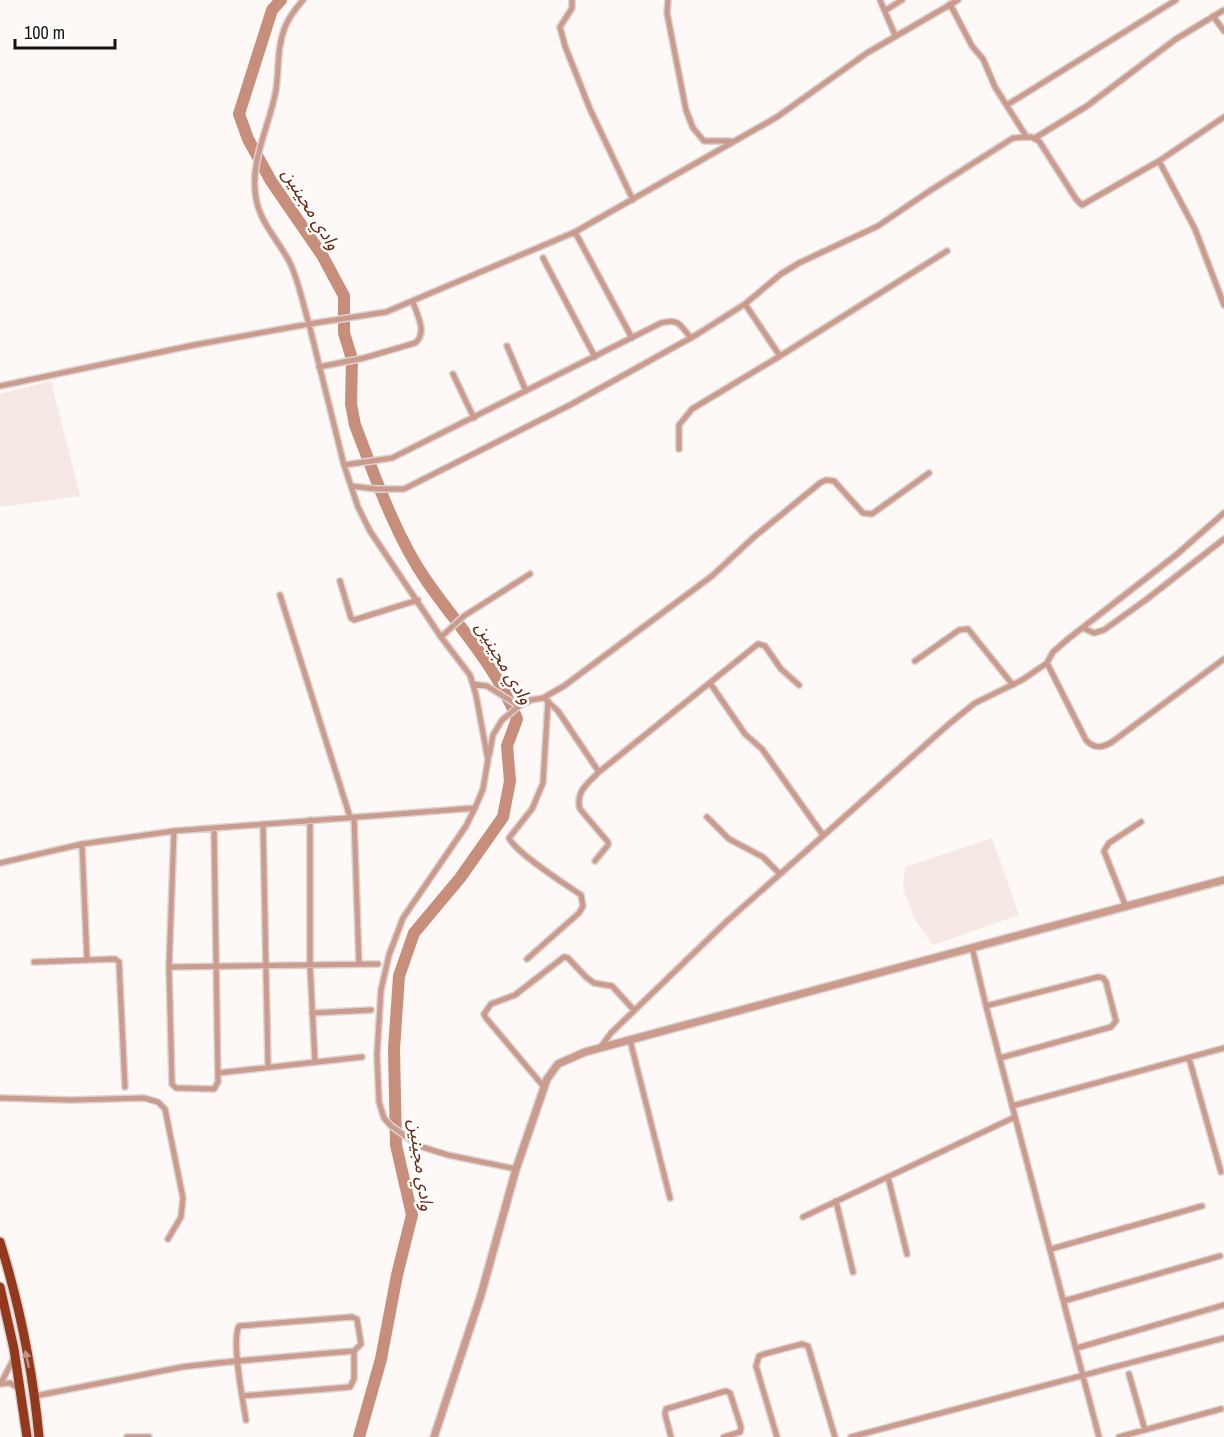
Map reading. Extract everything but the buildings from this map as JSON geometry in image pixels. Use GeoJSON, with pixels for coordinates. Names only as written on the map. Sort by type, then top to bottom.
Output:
{"type":"FeatureCollection","features":[{"type":"Feature","properties":{"kind":"highway"},"geometry":{"type":"LineString","coordinates":[[0,1242],[7,1264],[35,1396],[39,1437]]}},
{"type":"Feature","properties":{"kind":"highway"},"geometry":{"type":"LineString","coordinates":[[0,1287],[15,1356],[27,1437]]}},
{"type":"Feature","properties":{"kind":"street"},"geometry":{"type":"LineString","coordinates":[[303,0],[285,27],[280,44],[273,107],[257,165],[256,198],[260,212],[294,272],[344,465],[358,507],[370,531],[441,637],[466,669],[474,684],[488,760]]}},
{"type":"Feature","properties":{"kind":"street"},"geometry":{"type":"LineString","coordinates":[[572,0],[572,8],[560,27],[565,46],[590,109],[633,200]]}},
{"type":"Feature","properties":{"kind":"street"},"geometry":{"type":"LineString","coordinates":[[668,0],[667,13],[686,110],[693,128],[704,141],[733,141]]}},
{"type":"Feature","properties":{"kind":"street"},"geometry":{"type":"LineString","coordinates":[[880,0],[896,35]]}},
{"type":"Feature","properties":{"kind":"street"},"geometry":{"type":"LineString","coordinates":[[886,10],[902,0]]}},
{"type":"Feature","properties":{"kind":"street"},"geometry":{"type":"LineString","coordinates":[[0,386],[194,345],[386,312],[412,302],[575,232],[633,200],[803,99],[896,35],[958,0]]}},
{"type":"Feature","properties":{"kind":"street"},"geometry":{"type":"LineString","coordinates":[[1007,105],[1176,0]]}},
{"type":"Feature","properties":{"kind":"street"},"geometry":{"type":"LineString","coordinates":[[950,4],[972,46],[983,58],[994,87],[1026,136]]}},
{"type":"Feature","properties":{"kind":"street"},"geometry":{"type":"LineString","coordinates":[[1035,138],[1087,106],[1176,39],[1224,10]]}},
{"type":"Feature","properties":{"kind":"street"},"geometry":{"type":"LineString","coordinates":[[1213,16],[1224,31]]}},
{"type":"Feature","properties":{"kind":"street"},"geometry":{"type":"LineString","coordinates":[[351,486],[394,490],[409,487],[501,441],[691,338],[745,304],[781,274],[799,263],[878,226],[1013,138],[1026,136],[1035,138],[1082,205],[1159,161],[1224,117]]}},
{"type":"Feature","properties":{"kind":"street"},"geometry":{"type":"LineString","coordinates":[[1159,161],[1195,229],[1224,305]]}},
{"type":"Feature","properties":{"kind":"street"},"geometry":{"type":"LineString","coordinates":[[575,232],[632,338]]}},
{"type":"Feature","properties":{"kind":"street"},"geometry":{"type":"LineString","coordinates":[[679,449],[679,425],[692,409],[947,251]]}},
{"type":"Feature","properties":{"kind":"street"},"geometry":{"type":"LineString","coordinates":[[543,258],[595,357]]}},
{"type":"Feature","properties":{"kind":"street"},"geometry":{"type":"LineString","coordinates":[[319,367],[364,358],[408,346],[419,340],[422,331],[412,302]]}},
{"type":"Feature","properties":{"kind":"street"},"geometry":{"type":"LineString","coordinates":[[745,304],[780,356]]}},
{"type":"Feature","properties":{"kind":"street"},"geometry":{"type":"LineString","coordinates":[[344,465],[392,458],[661,323],[679,322],[691,338]]}},
{"type":"Feature","properties":{"kind":"street"},"geometry":{"type":"LineString","coordinates":[[507,346],[526,391]]}},
{"type":"Feature","properties":{"kind":"street"},"geometry":{"type":"LineString","coordinates":[[453,374],[474,418]]}},
{"type":"Feature","properties":{"kind":"street"},"geometry":{"type":"LineString","coordinates":[[516,1169],[431,1151],[408,1139],[390,1125],[381,1111],[378,1094],[379,1020],[385,967],[403,918],[475,808],[483,789],[493,735],[502,720],[511,712],[531,700],[546,700],[612,648],[711,576],[820,483],[826,480],[834,481],[863,513],[872,514],[928,473]]}},
{"type":"Feature","properties":{"kind":"street"},"geometry":{"type":"LineString","coordinates":[[599,1048],[610,1033],[780,874],[975,703],[1013,685],[1047,663],[1053,652],[1176,555],[1224,513]]}},
{"type":"Feature","properties":{"kind":"street"},"geometry":{"type":"LineString","coordinates":[[1083,628],[1094,633],[1104,630],[1148,600],[1224,539]]}},
{"type":"Feature","properties":{"kind":"street"},"geometry":{"type":"LineString","coordinates":[[441,637],[464,616],[530,574]]}},
{"type":"Feature","properties":{"kind":"street"},"geometry":{"type":"LineString","coordinates":[[340,581],[351,618],[354,620],[418,600]]}},
{"type":"Feature","properties":{"kind":"street"},"geometry":{"type":"LineString","coordinates":[[280,595],[352,817],[359,964]]}},
{"type":"Feature","properties":{"kind":"street"},"geometry":{"type":"LineString","coordinates":[[915,662],[965,628],[1013,685]]}},
{"type":"Feature","properties":{"kind":"street"},"geometry":{"type":"LineString","coordinates":[[595,861],[608,842],[580,809],[578,803],[581,790],[599,771],[758,644],[762,644],[781,669],[799,685]]}},
{"type":"Feature","properties":{"kind":"street"},"geometry":{"type":"LineString","coordinates":[[1047,663],[1086,740],[1090,744],[1101,747],[1112,742],[1224,659]]}},
{"type":"Feature","properties":{"kind":"street"},"geometry":{"type":"LineString","coordinates":[[710,683],[745,734],[762,749],[823,835]]}},
{"type":"Feature","properties":{"kind":"street"},"geometry":{"type":"LineString","coordinates":[[474,684],[487,686],[519,706]]}},
{"type":"Feature","properties":{"kind":"street"},"geometry":{"type":"LineString","coordinates":[[546,700],[558,711],[599,771]]}},
{"type":"Feature","properties":{"kind":"street"},"geometry":{"type":"LineString","coordinates":[[527,959],[584,906],[581,895],[525,854],[509,838],[532,809],[543,783],[546,700]]}},
{"type":"Feature","properties":{"kind":"street"},"geometry":{"type":"LineString","coordinates":[[0,862],[82,844],[174,831],[475,808]]}},
{"type":"Feature","properties":{"kind":"street"},"geometry":{"type":"LineString","coordinates":[[707,817],[729,840],[763,857],[780,874]]}},
{"type":"Feature","properties":{"kind":"street"},"geometry":{"type":"LineString","coordinates":[[310,820],[310,965],[315,1062]]}},
{"type":"Feature","properties":{"kind":"street"},"geometry":{"type":"LineString","coordinates":[[1126,907],[1104,851],[1109,843],[1141,822]]}},
{"type":"Feature","properties":{"kind":"street"},"geometry":{"type":"LineString","coordinates":[[263,824],[268,1067]]}},
{"type":"Feature","properties":{"kind":"street"},"geometry":{"type":"LineString","coordinates":[[174,831],[169,967],[172,1086],[214,1089],[218,1085],[218,967],[214,829]]}},
{"type":"Feature","properties":{"kind":"street"},"geometry":{"type":"LineString","coordinates":[[82,844],[87,960]]}},
{"type":"Feature","properties":{"kind":"street"},"geometry":{"type":"LineString","coordinates":[[434,1437],[481,1296],[516,1169],[544,1087],[558,1064],[599,1048],[1224,880]]}},
{"type":"Feature","properties":{"kind":"street"},"geometry":{"type":"LineString","coordinates":[[972,947],[1100,1437]]}},
{"type":"Feature","properties":{"kind":"street"},"geometry":{"type":"LineString","coordinates":[[544,1087],[486,1018],[484,1014],[491,1004],[515,995],[564,957],[568,958],[594,983],[612,986],[634,1010]]}},
{"type":"Feature","properties":{"kind":"street"},"geometry":{"type":"LineString","coordinates":[[34,962],[115,959],[120,964],[125,1087]]}},
{"type":"Feature","properties":{"kind":"street"},"geometry":{"type":"LineString","coordinates":[[169,967],[378,964]]}},
{"type":"Feature","properties":{"kind":"street"},"geometry":{"type":"LineString","coordinates":[[986,1006],[1098,977],[1103,978],[1106,982],[1116,1021],[1112,1027],[1000,1058]]}},
{"type":"Feature","properties":{"kind":"street"},"geometry":{"type":"LineString","coordinates":[[312,1013],[371,1010]]}},
{"type":"Feature","properties":{"kind":"street"},"geometry":{"type":"LineString","coordinates":[[630,1040],[670,1198]]}},
{"type":"Feature","properties":{"kind":"street"},"geometry":{"type":"LineString","coordinates":[[1012,1106],[1224,1048]]}},
{"type":"Feature","properties":{"kind":"street"},"geometry":{"type":"LineString","coordinates":[[218,1073],[362,1057]]}},
{"type":"Feature","properties":{"kind":"street"},"geometry":{"type":"LineString","coordinates":[[1190,1058],[1221,1173]]}},
{"type":"Feature","properties":{"kind":"street"},"geometry":{"type":"LineString","coordinates":[[0,1098],[71,1100],[144,1098],[160,1103],[165,1109],[183,1198],[181,1216],[168,1239]]}},
{"type":"Feature","properties":{"kind":"street"},"geometry":{"type":"LineString","coordinates":[[802,1217],[1015,1117]]}},
{"type":"Feature","properties":{"kind":"street"},"geometry":{"type":"LineString","coordinates":[[888,1177],[907,1254]]}},
{"type":"Feature","properties":{"kind":"street"},"geometry":{"type":"LineString","coordinates":[[836,1201],[853,1272]]}},
{"type":"Feature","properties":{"kind":"street"},"geometry":{"type":"LineString","coordinates":[[1051,1249],[1203,1206]]}},
{"type":"Feature","properties":{"kind":"street"},"geometry":{"type":"LineString","coordinates":[[1064,1301],[1220,1256]]}},
{"type":"Feature","properties":{"kind":"street"},"geometry":{"type":"LineString","coordinates":[[1077,1348],[1224,1305]]}},
{"type":"Feature","properties":{"kind":"street"},"geometry":{"type":"LineString","coordinates":[[35,1396],[159,1371],[238,1362],[354,1351],[361,1344],[358,1322],[355,1318],[239,1326],[236,1331],[238,1362],[246,1420]]}},
{"type":"Feature","properties":{"kind":"street"},"geometry":{"type":"LineString","coordinates":[[851,1437],[1224,1338]]}},
{"type":"Feature","properties":{"kind":"street"},"geometry":{"type":"LineString","coordinates":[[777,1437],[756,1361],[764,1354],[802,1344],[808,1346],[835,1437]]}},
{"type":"Feature","properties":{"kind":"street"},"geometry":{"type":"LineString","coordinates":[[242,1396],[350,1387],[354,1379],[354,1351]]}},
{"type":"Feature","properties":{"kind":"street"},"geometry":{"type":"LineString","coordinates":[[15,1356],[0,1383],[10,1383],[20,1389]]}},
{"type":"Feature","properties":{"kind":"street"},"geometry":{"type":"LineString","coordinates":[[1129,1374],[1145,1430]]}},
{"type":"Feature","properties":{"kind":"street"},"geometry":{"type":"LineString","coordinates":[[671,1437],[665,1414],[666,1409],[726,1391],[730,1393],[741,1427],[740,1432],[724,1437]]}},
{"type":"Feature","properties":{"kind":"street"},"geometry":{"type":"LineString","coordinates":[[1119,1437],[1221,1409]]}},
{"type":"Feature","properties":{"kind":"street"},"geometry":{"type":"LineString","coordinates":[[127,1437],[149,1437]]}},
{"type":"Feature","properties":{"kind":"shaded area"},"geometry":{"type":"Polygon","coordinates":[[[51,381],[80,496],[0,507],[0,394],[51,381]]]}},
{"type":"Feature","properties":{"kind":"shaded area"},"geometry":{"type":"Polygon","coordinates":[[[992,838],[1019,915],[933,945],[915,920],[903,889],[905,867],[992,838]]]}},
{"type":"Feature","properties":{"kind":"waterway","name":"وادي مجينين"},"geometry":{"type":"LineString","coordinates":[[281,0],[272,10],[239,114],[248,139],[271,181],[322,255],[344,296],[344,333],[352,359],[351,404],[355,425],[395,525],[426,580],[488,664],[517,719],[507,746],[510,781],[503,817],[460,878],[414,933],[399,976],[394,1049],[396,1145],[412,1215],[397,1275],[381,1359],[359,1437]]}}]}
